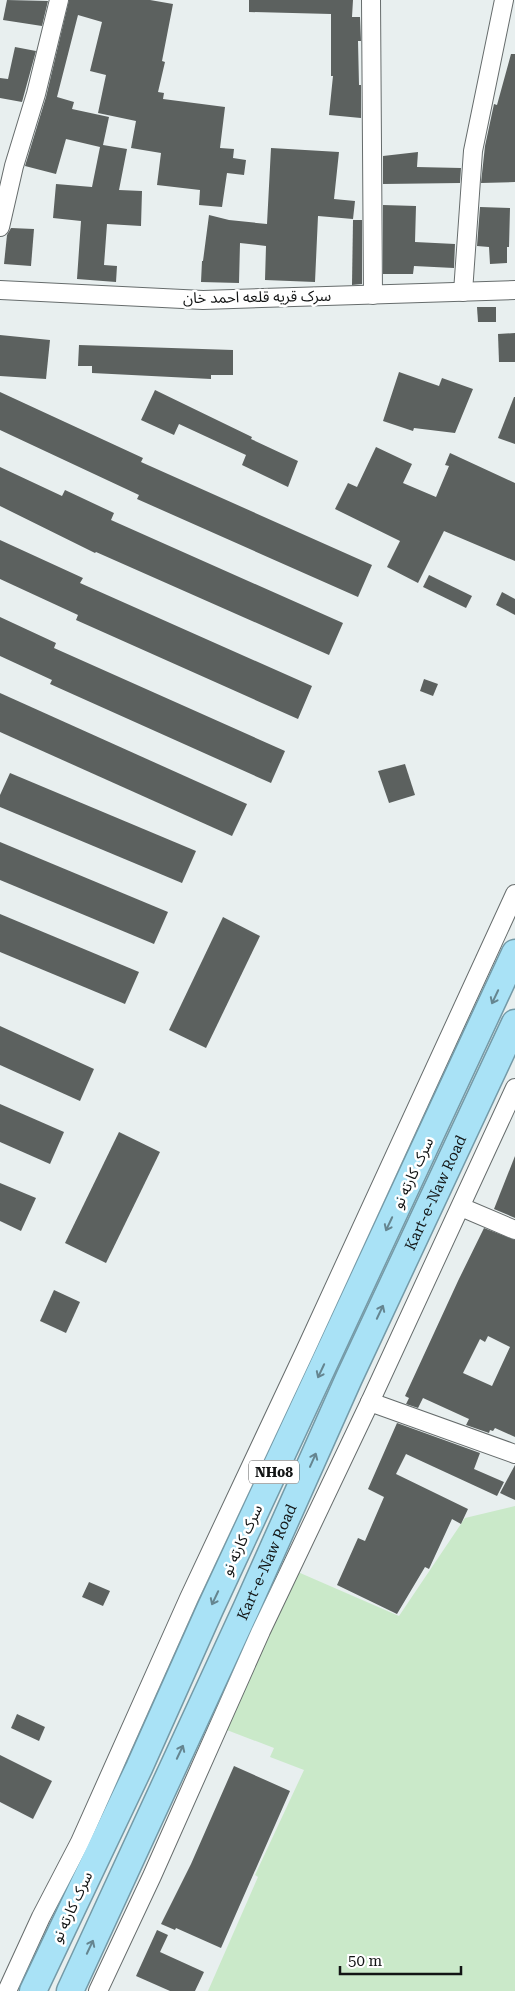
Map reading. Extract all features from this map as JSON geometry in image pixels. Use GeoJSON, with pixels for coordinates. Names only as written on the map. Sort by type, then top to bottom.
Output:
{"type":"FeatureCollection","features":[{"type":"Feature","properties":{"kind":"highway","name":"سرک کارته نو"},"geometry":{"type":"LineString","coordinates":[[33,1991],[139,1768],[210,1609],[515,953]]}},
{"type":"Feature","properties":{"kind":"highway","name":"Kart-e-Naw Road"},"geometry":{"type":"LineString","coordinates":[[70,1991],[515,1022]]}},
{"type":"Feature","properties":{"kind":"highway"},"geometry":{"type":"LineString","coordinates":[[139,1768],[168,1778]]}},
{"type":"Feature","properties":{"kind":"street"},"geometry":{"type":"LineString","coordinates":[[0,227],[14,166],[36,94],[59,0]]}},
{"type":"Feature","properties":{"kind":"street"},"geometry":{"type":"LineString","coordinates":[[370,0],[373,295]]}},
{"type":"Feature","properties":{"kind":"street"},"geometry":{"type":"LineString","coordinates":[[463,292],[473,151],[504,0]]}},
{"type":"Feature","properties":{"kind":"street","name":"سرک قریه قلعه احمد خان"},"geometry":{"type":"LineString","coordinates":[[0,290],[203,300],[515,290]]}},
{"type":"Feature","properties":{"kind":"street"},"geometry":{"type":"LineString","coordinates":[[7,1991],[41,1917],[80,1842],[189,1598],[515,894]]}},
{"type":"Feature","properties":{"kind":"street"},"geometry":{"type":"LineString","coordinates":[[98,1991],[270,1614],[515,1088]]}},
{"type":"Feature","properties":{"kind":"street"},"geometry":{"type":"LineString","coordinates":[[461,1207],[515,1230]]}},
{"type":"Feature","properties":{"kind":"street"},"geometry":{"type":"LineString","coordinates":[[370,1402],[515,1454]]}},
{"type":"Feature","properties":{"kind":"green space"},"geometry":{"type":"Polygon","coordinates":[[[515,1506],[515,1991],[208,1991],[258,1877],[255,1875],[304,1770],[270,1757],[274,1748],[219,1727],[291,1569],[399,1616],[465,1518],[515,1506]]]}},
{"type":"Feature","properties":{"kind":"building"},"geometry":{"type":"Polygon","coordinates":[[[7,0],[48,1],[42,26],[3,20],[7,0]]]}},
{"type":"Feature","properties":{"kind":"building"},"geometry":{"type":"Polygon","coordinates":[[[69,0],[150,0],[173,4],[162,61],[165,62],[158,92],[164,93],[163,99],[225,107],[220,148],[234,149],[233,158],[246,160],[244,175],[227,173],[222,207],[199,205],[200,190],[157,185],[161,153],[131,148],[136,121],[98,113],[106,75],[90,71],[102,22],[78,15],[57,97],[74,102],[72,109],[109,117],[103,145],[127,149],[119,190],[142,191],[141,226],[107,224],[104,265],[117,266],[116,282],[77,279],[81,221],[53,218],[56,184],[92,187],[100,147],[66,139],[56,174],[25,166],[46,97],[69,0]]]}},
{"type":"Feature","properties":{"kind":"building"},"geometry":{"type":"Polygon","coordinates":[[[249,0],[353,0],[352,17],[360,17],[361,41],[358,41],[361,118],[329,115],[333,76],[331,76],[331,14],[249,12],[249,0]]]}},
{"type":"Feature","properties":{"kind":"building"},"geometry":{"type":"Polygon","coordinates":[[[15,47],[36,51],[22,102],[0,98],[0,78],[8,79],[15,47]]]}},
{"type":"Feature","properties":{"kind":"building"},"geometry":{"type":"Polygon","coordinates":[[[511,54],[515,54],[515,182],[481,183],[485,146],[494,104],[497,105],[511,54]]]}},
{"type":"Feature","properties":{"kind":"building"},"geometry":{"type":"Polygon","coordinates":[[[271,148],[339,152],[334,199],[355,201],[353,219],[318,216],[315,282],[265,280],[266,246],[240,243],[239,283],[201,282],[209,215],[229,220],[267,224],[271,148]]]}},
{"type":"Feature","properties":{"kind":"building"},"geometry":{"type":"Polygon","coordinates":[[[418,152],[417,167],[461,168],[460,183],[383,184],[383,156],[418,152]]]}},
{"type":"Feature","properties":{"kind":"building"},"geometry":{"type":"Polygon","coordinates":[[[383,205],[416,206],[415,242],[455,244],[454,268],[414,266],[413,274],[383,274],[383,205]]]}},
{"type":"Feature","properties":{"kind":"building"},"geometry":{"type":"Polygon","coordinates":[[[480,207],[510,208],[507,263],[490,264],[489,247],[477,246],[480,207]]]}},
{"type":"Feature","properties":{"kind":"building"},"geometry":{"type":"Polygon","coordinates":[[[353,220],[362,220],[362,284],[352,285],[353,220]]]}},
{"type":"Feature","properties":{"kind":"building"},"geometry":{"type":"Polygon","coordinates":[[[11,228],[34,229],[31,266],[4,264],[7,235],[11,228]]]}},
{"type":"Feature","properties":{"kind":"building"},"geometry":{"type":"Polygon","coordinates":[[[477,307],[496,307],[496,322],[478,322],[477,307]]]}},
{"type":"Feature","properties":{"kind":"building"},"geometry":{"type":"Polygon","coordinates":[[[515,333],[515,362],[499,362],[498,334],[515,333]]]}},
{"type":"Feature","properties":{"kind":"building"},"geometry":{"type":"Polygon","coordinates":[[[0,335],[50,340],[46,379],[0,376],[0,335]]]}},
{"type":"Feature","properties":{"kind":"building"},"geometry":{"type":"Polygon","coordinates":[[[79,345],[233,350],[233,375],[211,375],[211,379],[92,373],[92,366],[78,366],[79,345]]]}},
{"type":"Feature","properties":{"kind":"building"},"geometry":{"type":"Polygon","coordinates":[[[399,372],[439,386],[442,378],[473,389],[455,433],[414,428],[413,431],[383,421],[399,372]]]}},
{"type":"Feature","properties":{"kind":"building"},"geometry":{"type":"Polygon","coordinates":[[[155,390],[298,461],[288,487],[242,465],[246,455],[179,424],[174,435],[141,420],[155,390]]]}},
{"type":"Feature","properties":{"kind":"building"},"geometry":{"type":"Polygon","coordinates":[[[0,392],[143,458],[141,462],[372,565],[358,597],[137,499],[139,495],[0,430],[0,392]]]}},
{"type":"Feature","properties":{"kind":"building"},"geometry":{"type":"Polygon","coordinates":[[[515,397],[515,444],[498,438],[515,397]]]}},
{"type":"Feature","properties":{"kind":"building"},"geometry":{"type":"Polygon","coordinates":[[[376,447],[412,464],[403,483],[436,497],[449,466],[445,465],[450,453],[515,483],[515,561],[444,531],[418,583],[387,567],[400,541],[335,509],[348,483],[357,487],[376,447]]]}},
{"type":"Feature","properties":{"kind":"building"},"geometry":{"type":"Polygon","coordinates":[[[0,467],[62,496],[65,490],[114,513],[111,520],[343,623],[329,655],[95,553],[0,506],[0,467]]]}},
{"type":"Feature","properties":{"kind":"building"},"geometry":{"type":"Polygon","coordinates":[[[0,540],[83,578],[80,583],[312,686],[298,719],[76,620],[78,615],[0,579],[0,540]]]}},
{"type":"Feature","properties":{"kind":"building"},"geometry":{"type":"Polygon","coordinates":[[[429,575],[472,596],[466,608],[423,587],[429,575]]]}},
{"type":"Feature","properties":{"kind":"building"},"geometry":{"type":"Polygon","coordinates":[[[502,592],[515,599],[515,615],[496,605],[502,592]]]}},
{"type":"Feature","properties":{"kind":"building"},"geometry":{"type":"Polygon","coordinates":[[[0,617],[56,643],[54,648],[285,751],[271,783],[50,684],[52,680],[0,656],[0,617]]]}},
{"type":"Feature","properties":{"kind":"building"},"geometry":{"type":"Polygon","coordinates":[[[424,679],[438,684],[433,696],[420,691],[424,679]]]}},
{"type":"Feature","properties":{"kind":"building"},"geometry":{"type":"Polygon","coordinates":[[[0,693],[247,804],[232,836],[0,732],[0,693]]]}},
{"type":"Feature","properties":{"kind":"building"},"geometry":{"type":"Polygon","coordinates":[[[405,764],[415,795],[389,803],[378,771],[405,764]]]}},
{"type":"Feature","properties":{"kind":"building"},"geometry":{"type":"Polygon","coordinates":[[[10,773],[196,851],[182,883],[0,807],[0,795],[10,773]]]}},
{"type":"Feature","properties":{"kind":"building"},"geometry":{"type":"Polygon","coordinates":[[[0,842],[168,912],[154,944],[0,880],[0,842]]]}},
{"type":"Feature","properties":{"kind":"building"},"geometry":{"type":"Polygon","coordinates":[[[0,914],[139,972],[125,1004],[0,952],[0,914]]]}},
{"type":"Feature","properties":{"kind":"building"},"geometry":{"type":"Polygon","coordinates":[[[223,917],[260,936],[206,1048],[169,1030],[223,917]]]}},
{"type":"Feature","properties":{"kind":"building"},"geometry":{"type":"Polygon","coordinates":[[[0,1026],[94,1069],[80,1101],[0,1065],[0,1026]]]}},
{"type":"Feature","properties":{"kind":"building"},"geometry":{"type":"Polygon","coordinates":[[[0,1104],[64,1132],[50,1164],[0,1142],[0,1104]]]}},
{"type":"Feature","properties":{"kind":"building"},"geometry":{"type":"Polygon","coordinates":[[[119,1132],[160,1152],[106,1263],[65,1243],[119,1132]]]}},
{"type":"Feature","properties":{"kind":"building"},"geometry":{"type":"Polygon","coordinates":[[[515,1156],[515,1218],[494,1209],[515,1156]]]}},
{"type":"Feature","properties":{"kind":"building"},"geometry":{"type":"Polygon","coordinates":[[[0,1183],[36,1198],[21,1231],[0,1221],[0,1183]]]}},
{"type":"Feature","properties":{"kind":"building"},"geometry":{"type":"Polygon","coordinates":[[[484,1228],[515,1240],[515,1437],[495,1428],[493,1431],[490,1430],[489,1433],[466,1425],[469,1419],[423,1398],[418,1408],[406,1404],[409,1398],[405,1396],[484,1228]],[[488,1336],[485,1342],[480,1339],[463,1373],[492,1386],[510,1347],[488,1336]]]}},
{"type":"Feature","properties":{"kind":"building"},"geometry":{"type":"Polygon","coordinates":[[[54,1290],[80,1302],[66,1333],[40,1321],[54,1290]]]}},
{"type":"Feature","properties":{"kind":"building"},"geometry":{"type":"Polygon","coordinates":[[[397,1423],[480,1453],[474,1469],[504,1482],[497,1496],[406,1454],[396,1474],[468,1509],[461,1524],[452,1519],[429,1569],[425,1567],[397,1614],[337,1585],[358,1538],[365,1541],[384,1497],[368,1489],[397,1423]]]}},
{"type":"Feature","properties":{"kind":"building"},"geometry":{"type":"Polygon","coordinates":[[[515,1465],[515,1500],[500,1493],[515,1465]]]}},
{"type":"Feature","properties":{"kind":"building"},"geometry":{"type":"Polygon","coordinates":[[[89,1582],[110,1591],[103,1606],[82,1597],[89,1582]]]}},
{"type":"Feature","properties":{"kind":"building"},"geometry":{"type":"Polygon","coordinates":[[[17,1714],[45,1727],[39,1741],[11,1728],[17,1714]]]}},
{"type":"Feature","properties":{"kind":"building"},"geometry":{"type":"Polygon","coordinates":[[[0,1755],[52,1781],[33,1819],[0,1802],[0,1755]]]}},
{"type":"Feature","properties":{"kind":"building"},"geometry":{"type":"Polygon","coordinates":[[[234,1766],[290,1791],[221,1948],[176,1928],[175,1930],[161,1924],[191,1864],[234,1766]]]}},
{"type":"Feature","properties":{"kind":"building"},"geometry":{"type":"Polygon","coordinates":[[[157,1930],[168,1935],[160,1952],[204,1972],[195,1991],[170,1991],[136,1976],[157,1930]]]}}]}
